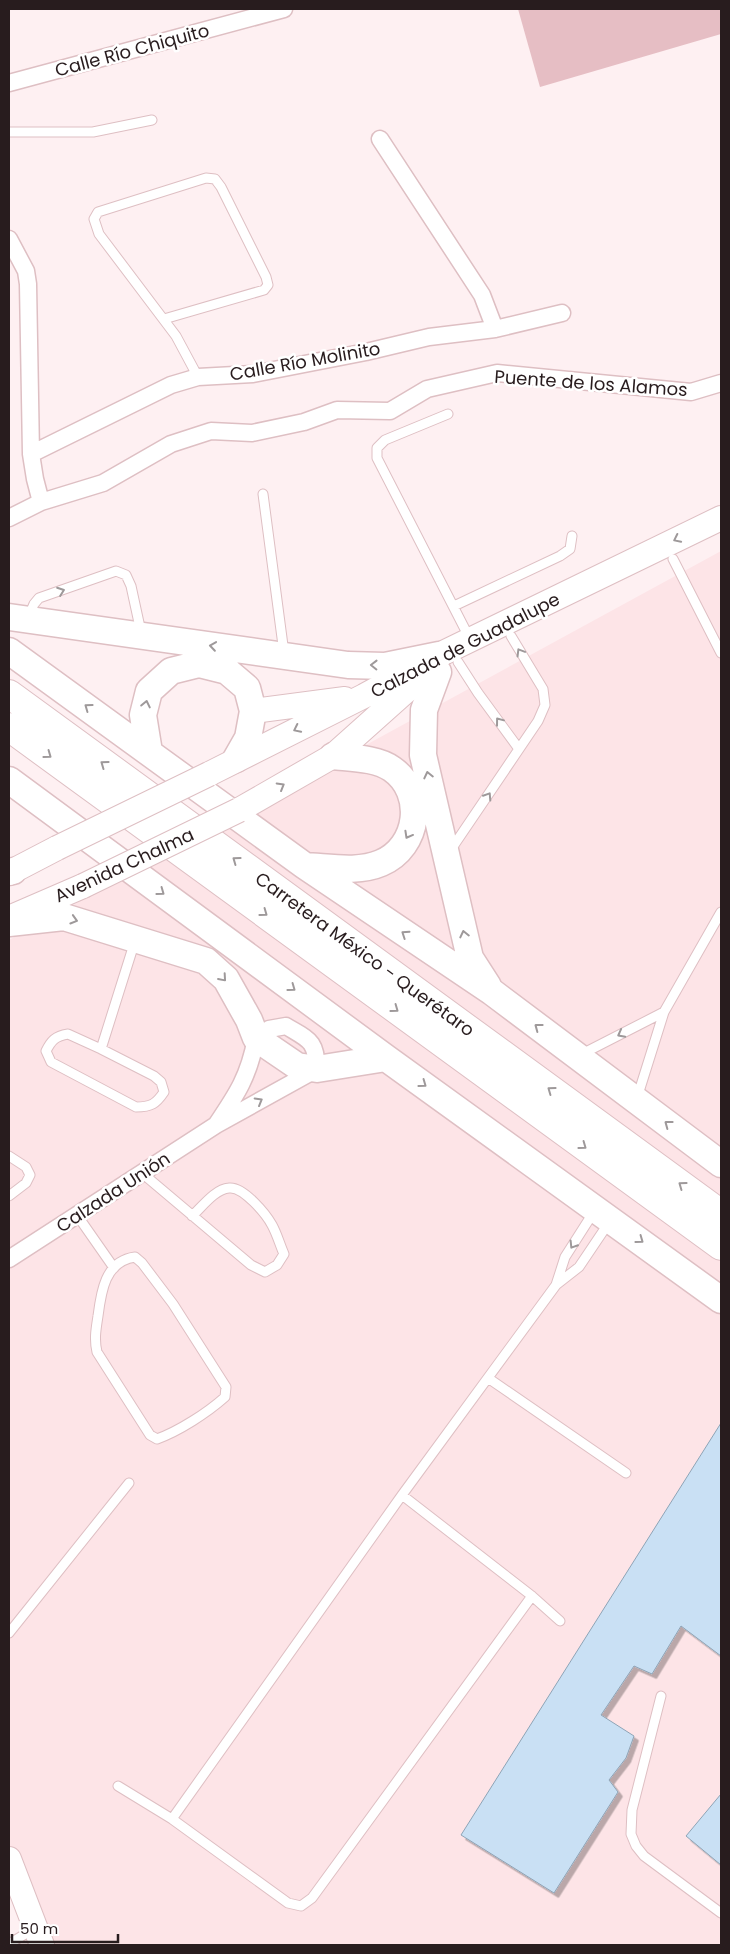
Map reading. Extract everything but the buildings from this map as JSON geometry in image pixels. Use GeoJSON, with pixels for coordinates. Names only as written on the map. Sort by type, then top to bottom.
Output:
{"type":"FeatureCollection","features":[{"type":"Feature","properties":{"kind":"highway","name":"Carretera México - Querétaro"},"geometry":{"type":"LineString","coordinates":[[9,694],[721,1214]]}},
{"type":"Feature","properties":{"kind":"highway","name":"Carretera México - Querétaro"},"geometry":{"type":"LineString","coordinates":[[9,726],[721,1246]]}},
{"type":"Feature","properties":{"kind":"main road","name":"Calzada de Guadalupe"},"geometry":{"type":"LineString","coordinates":[[239,810],[333,756],[408,689],[445,663],[470,639],[721,518]]}},
{"type":"Feature","properties":{"kind":"main road","name":"Calzada de Guadalupe"},"geometry":{"type":"LineString","coordinates":[[10,872],[364,696],[511,636],[721,535]]}},
{"type":"Feature","properties":{"kind":"main road"},"geometry":{"type":"LineString","coordinates":[[9,617],[348,665],[385,666],[445,663],[424,710],[423,755],[470,958],[492,992]]}},
{"type":"Feature","properties":{"kind":"main road"},"geometry":{"type":"LineString","coordinates":[[9,651],[305,866],[492,992],[721,1164]]}},
{"type":"Feature","properties":{"kind":"main road"},"geometry":{"type":"LineString","coordinates":[[150,752],[143,715],[149,691],[171,671],[199,664],[227,672],[247,688],[253,711],[248,738],[236,759]]}},
{"type":"Feature","properties":{"kind":"main road"},"geometry":{"type":"LineString","coordinates":[[253,711],[364,696]]}},
{"type":"Feature","properties":{"kind":"main road"},"geometry":{"type":"LineString","coordinates":[[305,866],[357,869],[382,863],[397,851],[408,837],[413,825],[415,812],[412,796],[404,780],[392,768],[378,762],[333,756]]}},
{"type":"Feature","properties":{"kind":"main road"},"geometry":{"type":"LineString","coordinates":[[11,783],[386,1058],[604,1213],[721,1300]]}},
{"type":"Feature","properties":{"kind":"main road","name":"Avenida Chalma"},"geometry":{"type":"LineString","coordinates":[[9,918],[83,886],[239,810]]}},
{"type":"Feature","properties":{"kind":"main road"},"geometry":{"type":"LineString","coordinates":[[9,923],[37,918],[64,917],[206,961],[226,980],[249,1020],[256,1038],[297,1066],[317,1069],[386,1058]]}},
{"type":"Feature","properties":{"kind":"main road"},"geometry":{"type":"LineString","coordinates":[[9,1859],[38,1936]]}},
{"type":"Feature","properties":{"kind":"street","name":"Calle Río Chiquito"},"geometry":{"type":"LineString","coordinates":[[9,83],[284,9]]}},
{"type":"Feature","properties":{"kind":"street"},"geometry":{"type":"LineString","coordinates":[[380,139],[482,295],[495,329]]}},
{"type":"Feature","properties":{"kind":"street"},"geometry":{"type":"LineString","coordinates":[[9,239],[26,272],[28,284],[31,454],[41,502]]}},
{"type":"Feature","properties":{"kind":"street","name":"Calle Río Molinito"},"geometry":{"type":"LineString","coordinates":[[31,454],[171,385],[198,378],[253,374],[366,352],[429,337],[495,329],[562,313]]}},
{"type":"Feature","properties":{"kind":"street","name":"Puente de los Alamos"},"geometry":{"type":"LineString","coordinates":[[9,518],[41,502],[103,483],[171,444],[211,431],[252,433],[304,422],[337,410],[390,410],[427,389],[497,373],[691,392],[721,383]]}},
{"type":"Feature","properties":{"kind":"street","name":"Calzada Unión"},"geometry":{"type":"LineString","coordinates":[[216,1125],[241,1089],[253,1057],[256,1038]]}},
{"type":"Feature","properties":{"kind":"street","name":"Calzada Unión"},"geometry":{"type":"LineString","coordinates":[[9,1259],[216,1125],[317,1069]]}},
{"type":"Feature","properties":{"kind":"lane"},"geometry":{"type":"LineString","coordinates":[[9,132],[93,132],[152,120]]}},
{"type":"Feature","properties":{"kind":"lane"},"geometry":{"type":"LineString","coordinates":[[164,318],[264,290],[268,285],[262,269],[215,179],[206,178],[98,212],[94,219],[99,234],[176,336],[198,378]]}},
{"type":"Feature","properties":{"kind":"lane"},"geometry":{"type":"LineString","coordinates":[[448,414],[385,440],[377,448],[376,458],[470,639]]}},
{"type":"Feature","properties":{"kind":"lane"},"geometry":{"type":"LineString","coordinates":[[263,494],[284,656]]}},
{"type":"Feature","properties":{"kind":"lane"},"geometry":{"type":"LineString","coordinates":[[454,606],[560,556],[570,549],[572,536]]}},
{"type":"Feature","properties":{"kind":"lane"},"geometry":{"type":"LineString","coordinates":[[673,559],[721,653]]}},
{"type":"Feature","properties":{"kind":"lane"},"geometry":{"type":"LineString","coordinates":[[36,621],[31,611],[34,604],[40,598],[116,571],[126,575],[131,586],[142,636]]}},
{"type":"Feature","properties":{"kind":"lane"},"geometry":{"type":"LineString","coordinates":[[446,856],[520,749],[538,721],[544,705],[543,689],[511,636]]}},
{"type":"Feature","properties":{"kind":"lane"},"geometry":{"type":"LineString","coordinates":[[445,663],[478,693],[520,749]]}},
{"type":"Feature","properties":{"kind":"lane"},"geometry":{"type":"LineString","coordinates":[[636,1100],[664,1012],[721,912]]}},
{"type":"Feature","properties":{"kind":"lane"},"geometry":{"type":"LineString","coordinates":[[101,1048],[135,939]]}},
{"type":"Feature","properties":{"kind":"lane"},"geometry":{"type":"LineString","coordinates":[[578,1057],[664,1012]]}},
{"type":"Feature","properties":{"kind":"lane"},"geometry":{"type":"LineString","coordinates":[[68,1034],[101,1048],[154,1076],[161,1082],[164,1092],[157,1102],[145,1107],[136,1107],[58,1067],[51,1062],[46,1051],[51,1041],[59,1035],[68,1034]]}},
{"type":"Feature","properties":{"kind":"lane"},"geometry":{"type":"LineString","coordinates":[[9,1156],[26,1167],[30,1174],[26,1183],[9,1196]]}},
{"type":"Feature","properties":{"kind":"lane"},"geometry":{"type":"LineString","coordinates":[[142,1174],[192,1216],[251,1265],[265,1272],[278,1264],[284,1254],[273,1226],[264,1213],[241,1191],[230,1187],[219,1191],[192,1216]]}},
{"type":"Feature","properties":{"kind":"lane"},"geometry":{"type":"LineString","coordinates":[[172,1819],[402,1494],[556,1284],[566,1257],[604,1213]]}},
{"type":"Feature","properties":{"kind":"lane"},"geometry":{"type":"LineString","coordinates":[[556,1284],[579,1266],[604,1213]]}},
{"type":"Feature","properties":{"kind":"lane"},"geometry":{"type":"LineString","coordinates":[[77,1215],[114,1268]]}},
{"type":"Feature","properties":{"kind":"lane"},"geometry":{"type":"LineString","coordinates":[[135,1257],[142,1264],[173,1304],[226,1387],[225,1397],[217,1404],[167,1435],[157,1439],[150,1435],[97,1352],[94,1341],[104,1282],[114,1268],[128,1258],[135,1257]]}},
{"type":"Feature","properties":{"kind":"lane"},"geometry":{"type":"LineString","coordinates":[[488,1378],[626,1473]]}},
{"type":"Feature","properties":{"kind":"lane"},"geometry":{"type":"LineString","coordinates":[[9,1633],[129,1483]]}},
{"type":"Feature","properties":{"kind":"lane"},"geometry":{"type":"LineString","coordinates":[[402,1494],[532,1596],[560,1621]]}},
{"type":"Feature","properties":{"kind":"lane"},"geometry":{"type":"LineString","coordinates":[[118,1786],[172,1819],[288,1903],[301,1906],[312,1898],[532,1596]]}},
{"type":"Feature","properties":{"kind":"lane"},"geometry":{"type":"LineString","coordinates":[[661,1696],[632,1810],[631,1834],[636,1846],[644,1856],[721,1913]]}},
{"type":"Feature","properties":{"kind":"lane"},"geometry":{"type":"LineString","coordinates":[[9,1944],[38,1936]]}},
{"type":"Feature","properties":{"kind":"shaded area"},"geometry":{"type":"Polygon","coordinates":[[[518,9],[721,9],[721,34],[540,87],[518,9]]]}},
{"type":"Feature","properties":{"kind":"shaded area"},"geometry":{"type":"Polygon","coordinates":[[[721,551],[721,1945],[44,1945],[9,1854],[9,940],[721,551]]]}}]}
